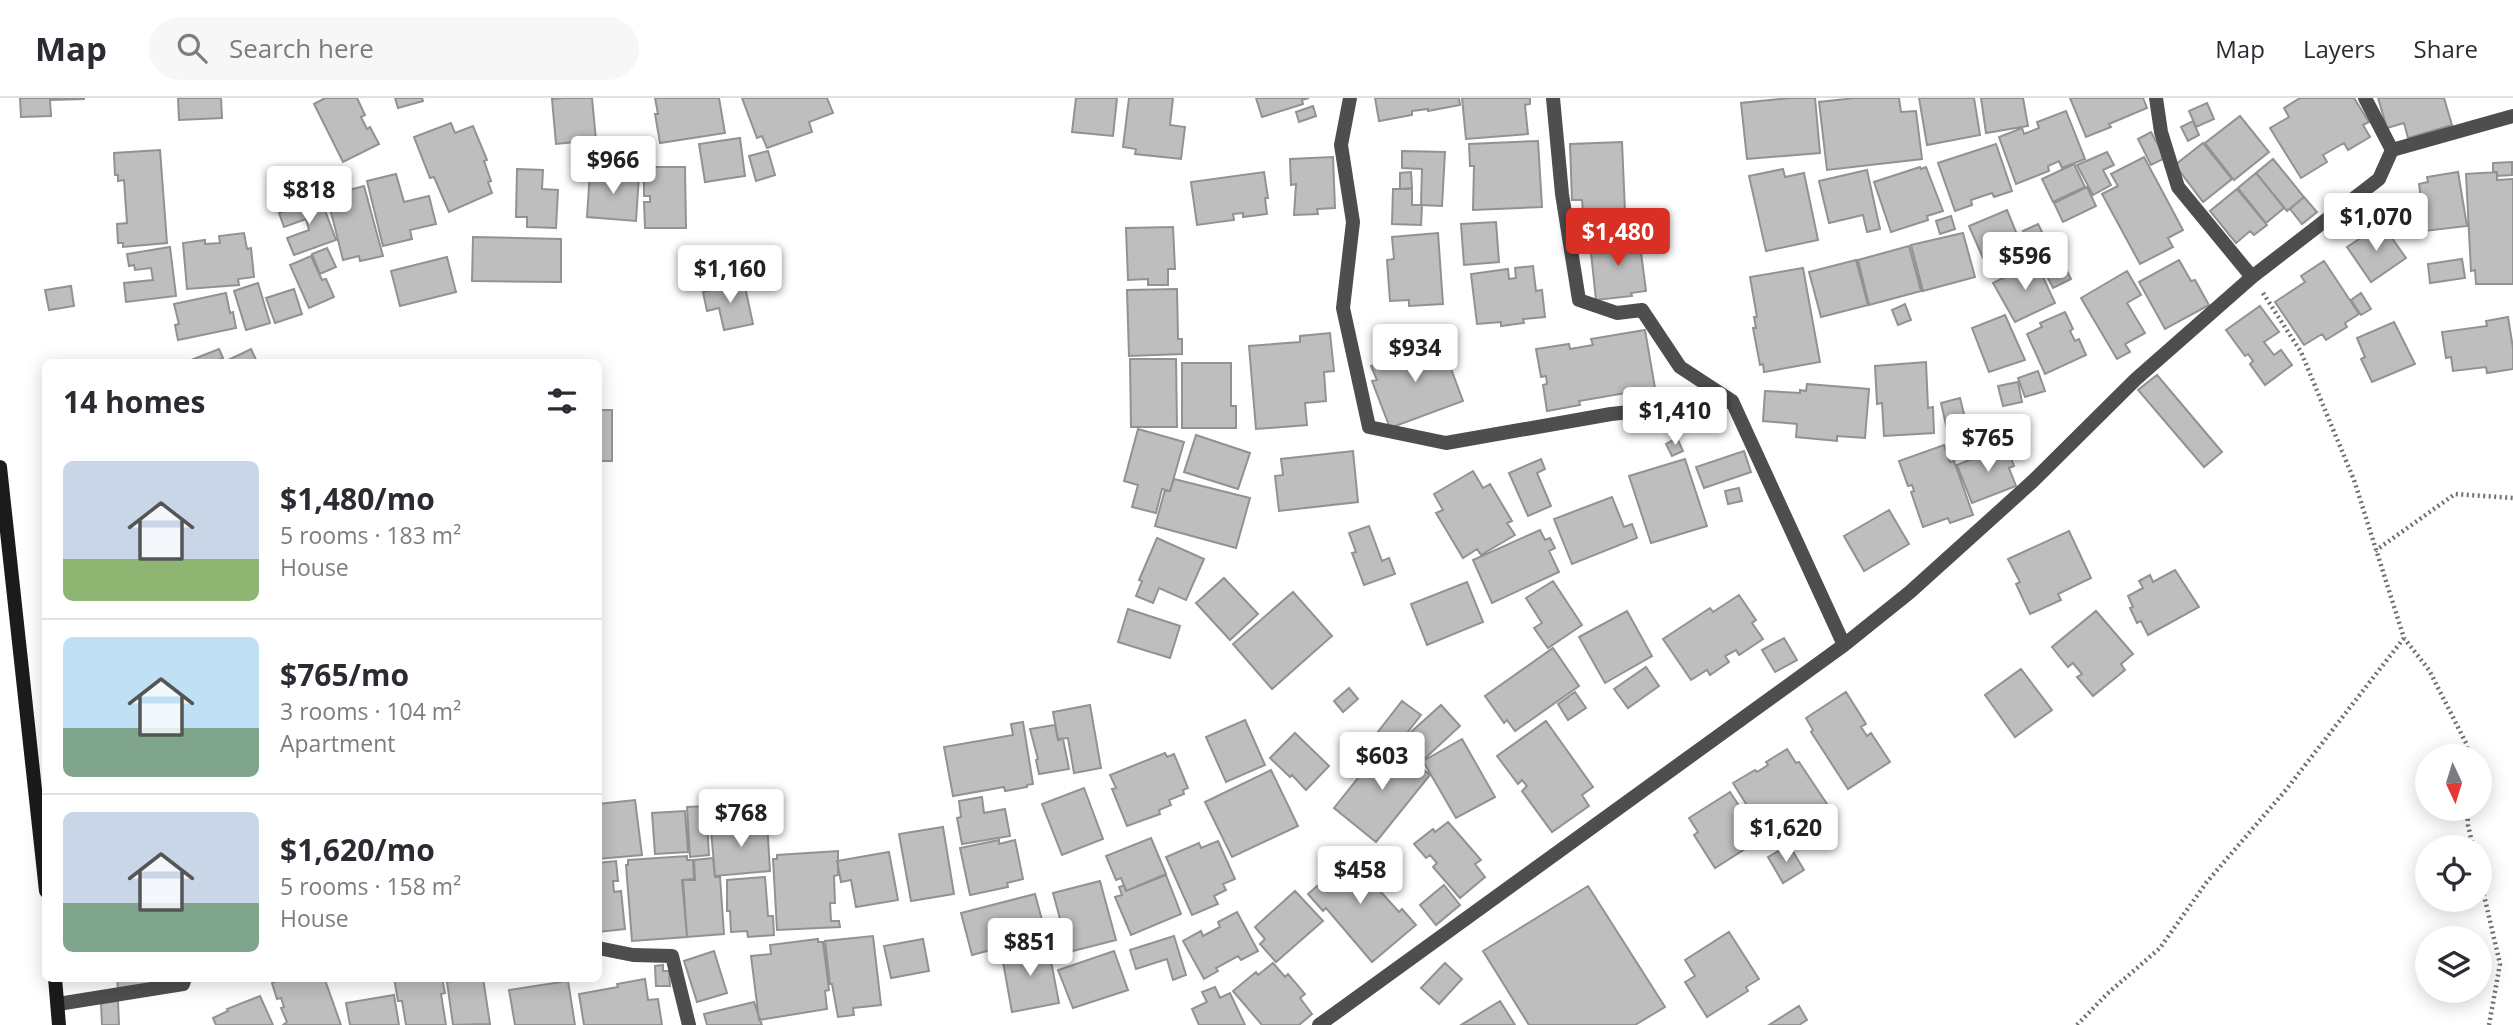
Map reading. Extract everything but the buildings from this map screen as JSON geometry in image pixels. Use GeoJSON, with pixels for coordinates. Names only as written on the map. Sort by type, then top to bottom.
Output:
{"type":"FeatureCollection","features":[{"type":"Feature","properties":{"kind":"street"},"geometry":{"type":"LineString","coordinates":[[1350,98],[1341,145],[1353,222],[1343,308],[1368,427],[1446,443],[1611,414],[1732,401]]}},
{"type":"Feature","properties":{"kind":"street"},"geometry":{"type":"LineString","coordinates":[[1553,98],[1562,194],[1579,300],[1617,313],[1642,310],[1679,367],[1732,401],[1844,645]]}},
{"type":"Feature","properties":{"kind":"street"},"geometry":{"type":"LineString","coordinates":[[2156,98],[2161,132],[2178,187],[2252,276]]}},
{"type":"Feature","properties":{"kind":"street"},"geometry":{"type":"LineString","coordinates":[[2365,98],[2392,149]]}},
{"type":"Feature","properties":{"kind":"street"},"geometry":{"type":"LineString","coordinates":[[2392,149],[2513,116]]}},
{"type":"Feature","properties":{"kind":"street"},"geometry":{"type":"LineString","coordinates":[[1319,1025],[1844,645],[1910,592],[2032,482],[2136,379],[2252,276],[2379,179],[2392,149]]}},
{"type":"Feature","properties":{"kind":"street"},"geometry":{"type":"LineString","coordinates":[[0,467],[42,854]]}},
{"type":"Feature","properties":{"kind":"street"},"geometry":{"type":"LineString","coordinates":[[602,949],[633,955],[672,956],[689,1025]]}},
{"type":"Feature","properties":{"kind":"street"},"geometry":{"type":"LineString","coordinates":[[55,982],[59,1025]]}},
{"type":"Feature","properties":{"kind":"street"},"geometry":{"type":"LineString","coordinates":[[58,1004],[184,982]]}},
{"type":"Feature","properties":{"kind":"path"},"geometry":{"type":"LineString","coordinates":[[2252,276],[2301,352],[2354,480],[2404,638],[2429,670],[2466,744]]}},
{"type":"Feature","properties":{"kind":"path"},"geometry":{"type":"LineString","coordinates":[[2375,551],[2455,494],[2513,498]]}},
{"type":"Feature","properties":{"kind":"path"},"geometry":{"type":"LineString","coordinates":[[2077,1025],[2160,948],[2206,883],[2285,791],[2404,638]]}},
{"type":"Feature","properties":{"kind":"path"},"geometry":{"type":"LineString","coordinates":[[2488,912],[2500,964],[2489,1025]]}}]}
